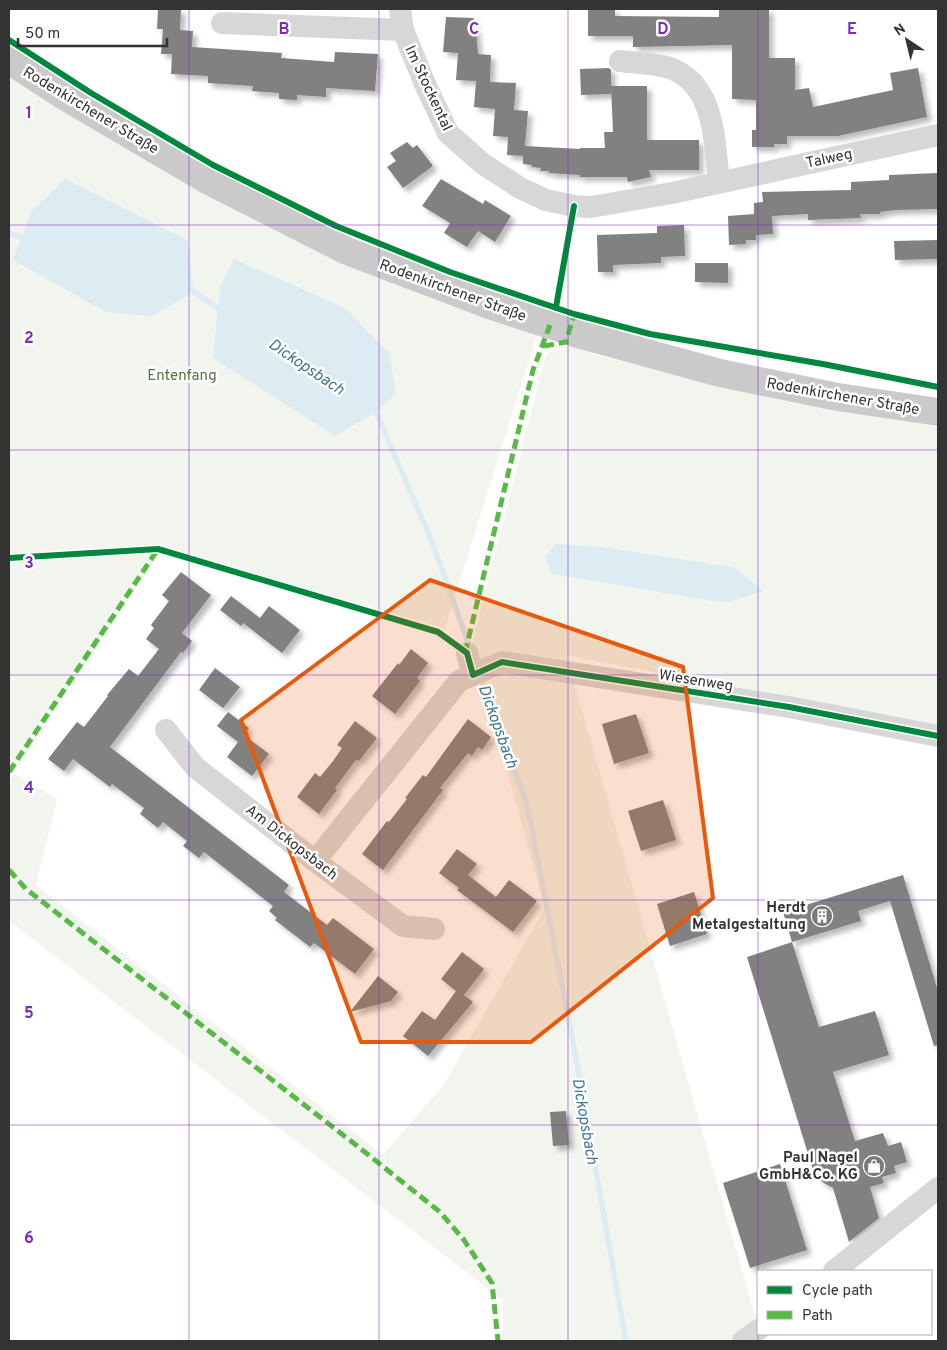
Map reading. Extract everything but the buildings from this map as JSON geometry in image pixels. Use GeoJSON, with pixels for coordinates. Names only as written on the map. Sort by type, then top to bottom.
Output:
{"type":"FeatureCollection","features":[{"type":"Feature","properties":{"kind":"main road","name":"Rodenkirchener Straße"},"geometry":{"type":"LineString","coordinates":[[9,60],[64,96],[207,180],[347,251],[558,328],[720,373],[838,397],[938,412]]}},
{"type":"Feature","properties":{"kind":"street","name":"Im Stockental"},"geometry":{"type":"LineString","coordinates":[[222,23],[401,19],[425,84],[448,133],[483,164],[520,188],[546,200],[574,206],[591,207]]}},
{"type":"Feature","properties":{"kind":"street"},"geometry":{"type":"LineString","coordinates":[[620,61],[668,68],[686,75],[701,92],[710,116],[719,182]]}},
{"type":"Feature","properties":{"kind":"street","name":"Talweg"},"geometry":{"type":"LineString","coordinates":[[591,207],[672,193],[938,135]]}},
{"type":"Feature","properties":{"kind":"street"},"geometry":{"type":"LineString","coordinates":[[467,653],[477,673]]}},
{"type":"Feature","properties":{"kind":"street","name":"Wiesenweg"},"geometry":{"type":"LineString","coordinates":[[315,861],[458,682],[502,662],[789,707],[938,736]]}},
{"type":"Feature","properties":{"kind":"street","name":"Am Dickopsbach"},"geometry":{"type":"LineString","coordinates":[[166,730],[195,767],[315,861],[403,926],[434,929]]}},
{"type":"Feature","properties":{"kind":"street"},"geometry":{"type":"LineString","coordinates":[[835,1270],[936,1197]]}},
{"type":"Feature","properties":{"kind":"street"},"geometry":{"type":"LineString","coordinates":[[743,1341],[757,1331]]}},
{"type":"Feature","properties":{"kind":"highlighted area"},"geometry":{"type":"Polygon","coordinates":[[[430,580],[683,667],[713,898],[531,1042],[361,1042],[241,720],[430,580]]]}},
{"type":"Feature","properties":{"kind":"green space","name":"Entenfang"},"geometry":{"type":"Polygon","coordinates":[[[9,71],[537,334],[445,628],[163,548],[14,773],[9,770],[9,71]]]}},
{"type":"Feature","properties":{"kind":"green space"},"geometry":{"type":"Polygon","coordinates":[[[567,345],[603,357],[753,393],[938,427],[938,725],[566,655],[757,1323],[733,1341],[503,1341],[503,1300],[9,921],[9,782],[14,773],[57,799],[36,885],[383,1155],[444,1084],[545,908],[472,644],[546,354],[567,345]]]}},
{"type":"Feature","properties":{"kind":"water"},"geometry":{"type":"Polygon","coordinates":[[[65,179],[187,240],[194,292],[152,316],[106,312],[13,260],[32,211],[65,179]]]}},
{"type":"Feature","properties":{"kind":"water"},"geometry":{"type":"Polygon","coordinates":[[[234,259],[345,308],[389,353],[396,393],[376,412],[335,436],[213,358],[220,287],[234,259]]]}},
{"type":"Feature","properties":{"kind":"water"},"geometry":{"type":"Polygon","coordinates":[[[555,544],[603,547],[736,568],[763,591],[729,602],[713,601],[552,574],[545,558],[555,544]]]}},
{"type":"Feature","properties":{"kind":"waterway","name":"Dickopsbach"},"geometry":{"type":"LineString","coordinates":[[9,233],[29,240]]}},
{"type":"Feature","properties":{"kind":"waterway","name":"Dickopsbach"},"geometry":{"type":"LineString","coordinates":[[189,290],[223,311]]}},
{"type":"Feature","properties":{"kind":"waterway","name":"Dickopsbach"},"geometry":{"type":"LineString","coordinates":[[370,409],[376,412],[432,542],[470,648]]}},
{"type":"Feature","properties":{"kind":"waterway","name":"Dickopsbach"},"geometry":{"type":"LineString","coordinates":[[480,676],[527,804],[577,1063],[626,1341]]}},
{"type":"Feature","properties":{"kind":"marked path"},"geometry":{"type":"LineString","coordinates":[[544,346],[566,342],[574,314]]}},
{"type":"Feature","properties":{"kind":"marked path"},"geometry":{"type":"LineString","coordinates":[[467,653],[466,649],[533,370],[550,325]]}},
{"type":"Feature","properties":{"kind":"marked path"},"geometry":{"type":"LineString","coordinates":[[9,772],[158,549]]}},
{"type":"Feature","properties":{"kind":"marked path"},"geometry":{"type":"LineString","coordinates":[[9,870],[26,889],[440,1212],[464,1240],[492,1283],[498,1341]]}},
{"type":"Feature","properties":{"kind":"cycle path"},"geometry":{"type":"LineString","coordinates":[[9,40],[91,93],[213,165],[336,226],[450,272],[574,314],[650,334],[823,364],[938,387]]}},
{"type":"Feature","properties":{"kind":"cycle path"},"geometry":{"type":"LineString","coordinates":[[556,307],[574,206]]}},
{"type":"Feature","properties":{"kind":"cycle path"},"geometry":{"type":"LineString","coordinates":[[9,558],[158,549],[438,632],[467,653],[473,675],[502,662],[789,707],[938,736]]}},
{"type":"Feature","properties":{"kind":"place","name":"Herdt Metalgestaltung"},"geometry":{"type":"Point","coordinates":[822,916]}},
{"type":"Feature","properties":{"kind":"place","name":"Paul Nagel GmbH&Co. KG"},"geometry":{"type":"Point","coordinates":[874,1166]}}]}
